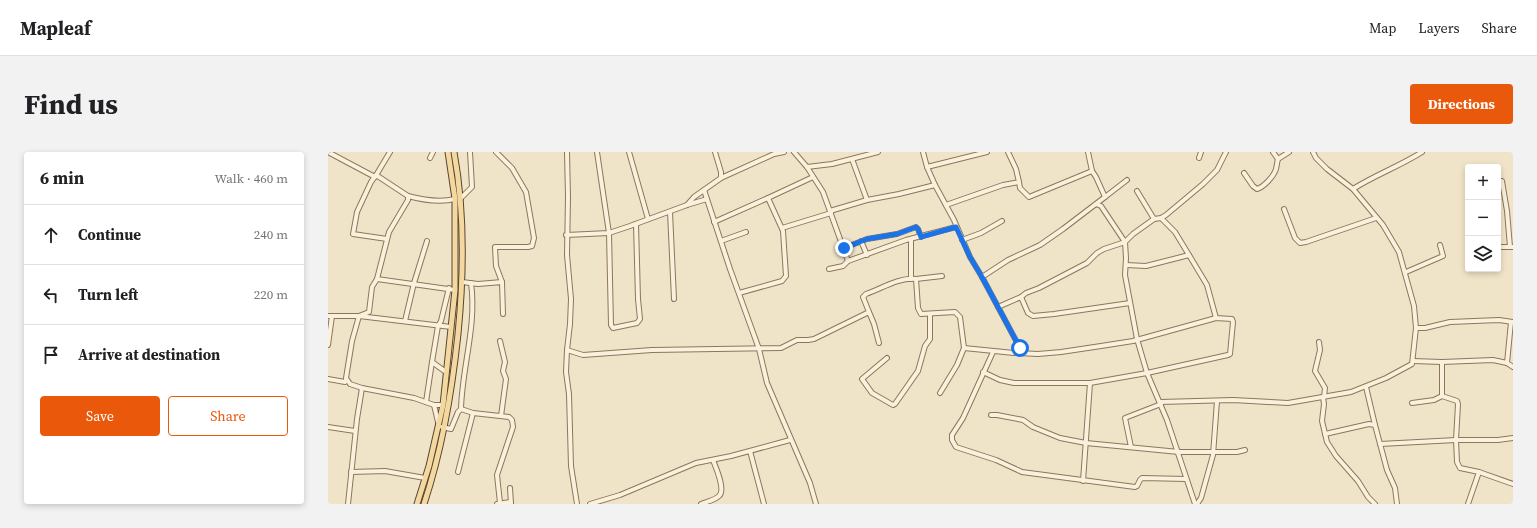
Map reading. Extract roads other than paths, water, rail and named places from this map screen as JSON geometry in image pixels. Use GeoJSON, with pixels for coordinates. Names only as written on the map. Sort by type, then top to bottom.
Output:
{"type":"FeatureCollection","features":[{"type":"Feature","properties":{"kind":"main road"},"geometry":{"type":"LineString","coordinates":[[417,504],[442,427],[446,372],[452,327],[452,289],[458,199],[448,152]]}},
{"type":"Feature","properties":{"kind":"main road"},"geometry":{"type":"LineString","coordinates":[[424,504],[454,367],[462,282],[454,152]]}},
{"type":"Feature","properties":{"kind":"street"},"geometry":{"type":"LineString","coordinates":[[328,152],[375,177],[376,175],[408,196],[436,201],[458,199],[472,187],[470,152]]}},
{"type":"Feature","properties":{"kind":"street"},"geometry":{"type":"LineString","coordinates":[[387,239],[353,234],[357,212],[371,182],[390,152]]}},
{"type":"Feature","properties":{"kind":"street"},"geometry":{"type":"LineString","coordinates":[[430,158],[433,152]]}},
{"type":"Feature","properties":{"kind":"street"},"geometry":{"type":"LineString","coordinates":[[496,152],[512,168],[526,192],[534,238],[532,246],[528,247],[495,247],[496,266],[502,282],[503,314]]}},
{"type":"Feature","properties":{"kind":"street"},"geometry":{"type":"LineString","coordinates":[[567,152],[568,197],[566,235],[571,299],[566,372],[569,394],[572,466],[577,504]]}},
{"type":"Feature","properties":{"kind":"street"},"geometry":{"type":"LineString","coordinates":[[597,152],[609,232],[611,325],[613,328],[637,323],[640,319],[636,224]]}},
{"type":"Feature","properties":{"kind":"street"},"geometry":{"type":"LineString","coordinates":[[629,152],[648,220]]}},
{"type":"Feature","properties":{"kind":"street"},"geometry":{"type":"LineString","coordinates":[[715,152],[721,172],[721,178]]}},
{"type":"Feature","properties":{"kind":"street"},"geometry":{"type":"LineString","coordinates":[[687,205],[706,187],[721,178],[774,154],[784,152]]}},
{"type":"Feature","properties":{"kind":"street"},"geometry":{"type":"LineString","coordinates":[[794,152],[807,167],[823,192],[848,260]]}},
{"type":"Feature","properties":{"kind":"street"},"geometry":{"type":"LineString","coordinates":[[807,167],[852,159],[878,152]]}},
{"type":"Feature","properties":{"kind":"street"},"geometry":{"type":"LineString","coordinates":[[923,152],[927,167],[935,185],[970,257],[1020,348],[1018,353]]}},
{"type":"Feature","properties":{"kind":"street"},"geometry":{"type":"LineString","coordinates":[[927,167],[987,152]]}},
{"type":"Feature","properties":{"kind":"street"},"geometry":{"type":"LineString","coordinates":[[1008,152],[1016,169],[1020,188],[1029,197],[1092,171]]}},
{"type":"Feature","properties":{"kind":"street"},"geometry":{"type":"LineString","coordinates":[[1088,152],[1092,171],[1105,197]]}},
{"type":"Feature","properties":{"kind":"street"},"geometry":{"type":"LineString","coordinates":[[1199,158],[1201,152]]}},
{"type":"Feature","properties":{"kind":"street"},"geometry":{"type":"LineString","coordinates":[[998,307],[1021,297],[1026,293],[1039,288],[1087,263],[1097,253],[1125,242],[1133,234],[1154,219],[1161,218],[1203,184],[1217,170],[1226,152]]}},
{"type":"Feature","properties":{"kind":"street"},"geometry":{"type":"LineString","coordinates":[[1273,152],[1278,159]]}},
{"type":"Feature","properties":{"kind":"street"},"geometry":{"type":"LineString","coordinates":[[1244,173],[1253,186],[1261,188],[1272,176],[1276,169],[1278,159],[1289,152]]}},
{"type":"Feature","properties":{"kind":"street"},"geometry":{"type":"LineString","coordinates":[[1131,447],[1125,418],[1160,403],[1217,401],[1288,403],[1351,392],[1366,387],[1412,364],[1416,328],[1414,306],[1406,272],[1396,245],[1383,225],[1353,189],[1316,158],[1313,152]]}},
{"type":"Feature","properties":{"kind":"street"},"geometry":{"type":"LineString","coordinates":[[1353,189],[1370,178],[1415,154],[1422,152]]}},
{"type":"Feature","properties":{"kind":"street"},"geometry":{"type":"LineString","coordinates":[[852,159],[867,200]]}},
{"type":"Feature","properties":{"kind":"street"},"geometry":{"type":"LineString","coordinates":[[721,172],[727,175]]}},
{"type":"Feature","properties":{"kind":"street"},"geometry":{"type":"LineString","coordinates":[[714,222],[813,177]]}},
{"type":"Feature","properties":{"kind":"street"},"geometry":{"type":"LineString","coordinates":[[982,277],[1008,260],[1040,245],[1127,180]]}},
{"type":"Feature","properties":{"kind":"street"},"geometry":{"type":"LineString","coordinates":[[1501,247],[1512,247],[1502,181]]}},
{"type":"Feature","properties":{"kind":"street"},"geometry":{"type":"LineString","coordinates":[[946,205],[1003,185],[1019,182]]}},
{"type":"Feature","properties":{"kind":"street"},"geometry":{"type":"LineString","coordinates":[[782,228],[867,200],[935,185]]}},
{"type":"Feature","properties":{"kind":"street"},"geometry":{"type":"LineString","coordinates":[[704,190],[738,293],[759,348],[767,383],[790,440],[810,483],[816,504]]}},
{"type":"Feature","properties":{"kind":"street"},"geometry":{"type":"LineString","coordinates":[[1137,191],[1154,219]]}},
{"type":"Feature","properties":{"kind":"street"},"geometry":{"type":"LineString","coordinates":[[358,316],[369,312],[372,287],[377,278],[387,239],[393,225],[408,200],[408,196]]}},
{"type":"Feature","properties":{"kind":"street"},"geometry":{"type":"LineString","coordinates":[[738,293],[782,281],[786,276],[782,228],[768,198]]}},
{"type":"Feature","properties":{"kind":"street"},"geometry":{"type":"LineString","coordinates":[[566,235],[609,232],[707,199]]}},
{"type":"Feature","properties":{"kind":"street"},"geometry":{"type":"LineString","coordinates":[[1096,204],[1101,206],[1125,242],[1125,275],[1137,339],[1147,373],[1179,452],[1186,479],[1196,504],[1201,498],[1213,451],[1217,401]]}},
{"type":"Feature","properties":{"kind":"street"},"geometry":{"type":"LineString","coordinates":[[1284,209],[1295,238],[1300,242],[1306,242],[1376,218]]}},
{"type":"Feature","properties":{"kind":"street"},"geometry":{"type":"LineString","coordinates":[[670,212],[674,299]]}},
{"type":"Feature","properties":{"kind":"street"},"geometry":{"type":"LineString","coordinates":[[1161,218],[1175,232],[1207,285],[1216,318]]}},
{"type":"Feature","properties":{"kind":"street"},"geometry":{"type":"LineString","coordinates":[[962,240],[981,233],[1002,221]]}},
{"type":"Feature","properties":{"kind":"street"},"geometry":{"type":"LineString","coordinates":[[844,248],[861,241],[897,234],[916,227],[921,237]]}},
{"type":"Feature","properties":{"kind":"street"},"geometry":{"type":"LineString","coordinates":[[828,270],[842,266],[848,260],[867,255],[911,239],[956,227]]}},
{"type":"Feature","properties":{"kind":"street"},"geometry":{"type":"LineString","coordinates":[[721,241],[746,232]]}},
{"type":"Feature","properties":{"kind":"street"},"geometry":{"type":"LineString","coordinates":[[911,239],[918,311],[922,314],[956,312],[960,317],[964,348],[957,364],[940,393]]}},
{"type":"Feature","properties":{"kind":"street"},"geometry":{"type":"LineString","coordinates":[[861,241],[867,255]]}},
{"type":"Feature","properties":{"kind":"street"},"geometry":{"type":"LineString","coordinates":[[404,321],[427,242]]}},
{"type":"Feature","properties":{"kind":"street"},"geometry":{"type":"LineString","coordinates":[[1406,272],[1443,256],[1440,244]]}},
{"type":"Feature","properties":{"kind":"street"},"geometry":{"type":"LineString","coordinates":[[1126,266],[1146,266],[1190,255]]}},
{"type":"Feature","properties":{"kind":"street"},"geometry":{"type":"LineString","coordinates":[[879,343],[874,324],[863,297],[866,294],[898,281],[942,276]]}},
{"type":"Feature","properties":{"kind":"street"},"geometry":{"type":"LineString","coordinates":[[377,278],[452,289],[438,326],[426,402]]}},
{"type":"Feature","properties":{"kind":"street"},"geometry":{"type":"LineString","coordinates":[[462,282],[471,284],[502,282]]}},
{"type":"Feature","properties":{"kind":"street"},"geometry":{"type":"LineString","coordinates":[[434,405],[442,427],[449,429],[452,427],[458,412],[461,409],[473,312],[471,284]]}},
{"type":"Feature","properties":{"kind":"street"},"geometry":{"type":"LineString","coordinates":[[1021,297],[1028,313],[1033,316],[1130,303]]}},
{"type":"Feature","properties":{"kind":"street"},"geometry":{"type":"LineString","coordinates":[[567,350],[583,355],[652,350],[781,348],[797,340],[814,339],[869,312]]}},
{"type":"Feature","properties":{"kind":"street"},"geometry":{"type":"LineString","coordinates":[[887,358],[862,379],[872,393],[893,405],[918,371],[925,346],[930,339],[930,314]]}},
{"type":"Feature","properties":{"kind":"street"},"geometry":{"type":"LineString","coordinates":[[328,344],[330,316],[358,316],[452,327]]}},
{"type":"Feature","properties":{"kind":"street"},"geometry":{"type":"LineString","coordinates":[[346,380],[352,341],[358,316]]}},
{"type":"Feature","properties":{"kind":"street"},"geometry":{"type":"LineString","coordinates":[[964,348],[975,348],[993,352],[1038,354],[1061,352],[1137,339],[1216,318],[1232,320],[1230,354],[1147,373],[1090,383],[1014,383],[1000,380],[983,372]]}},
{"type":"Feature","properties":{"kind":"street"},"geometry":{"type":"LineString","coordinates":[[1416,328],[1425,328],[1450,322],[1499,320],[1512,322],[1507,363]]}},
{"type":"Feature","properties":{"kind":"street"},"geometry":{"type":"LineString","coordinates":[[500,341],[505,362],[503,371],[506,378],[501,416]]}},
{"type":"Feature","properties":{"kind":"street"},"geometry":{"type":"LineString","coordinates":[[1319,342],[1320,350],[1315,370],[1325,388],[1322,421],[1327,442],[1333,452],[1351,472],[1368,497],[1375,504]]}},
{"type":"Feature","properties":{"kind":"street"},"geometry":{"type":"LineString","coordinates":[[993,352],[963,418],[952,435],[952,440],[956,447],[996,460],[1022,472],[1083,481],[1135,487],[1142,478],[1186,479]]}},
{"type":"Feature","properties":{"kind":"street"},"geometry":{"type":"LineString","coordinates":[[1413,361],[1442,362],[1478,359],[1507,363],[1513,367]]}},
{"type":"Feature","properties":{"kind":"street"},"geometry":{"type":"LineString","coordinates":[[432,362],[446,372]]}},
{"type":"Feature","properties":{"kind":"street"},"geometry":{"type":"LineString","coordinates":[[1442,362],[1442,396]]}},
{"type":"Feature","properties":{"kind":"street"},"geometry":{"type":"LineString","coordinates":[[328,379],[345,382],[346,380]]}},
{"type":"Feature","properties":{"kind":"street"},"geometry":{"type":"LineString","coordinates":[[346,380],[350,384],[362,388],[407,396],[434,405],[443,405]]}},
{"type":"Feature","properties":{"kind":"street"},"geometry":{"type":"LineString","coordinates":[[1083,481],[1090,383]]}},
{"type":"Feature","properties":{"kind":"street"},"geometry":{"type":"LineString","coordinates":[[1366,387],[1387,470],[1395,488],[1396,504]]}},
{"type":"Feature","properties":{"kind":"street"},"geometry":{"type":"LineString","coordinates":[[348,504],[355,431],[362,388]]}},
{"type":"Feature","properties":{"kind":"street"},"geometry":{"type":"LineString","coordinates":[[1412,403],[1434,400],[1442,396],[1457,401],[1456,440],[1458,466],[1460,468],[1479,472],[1513,484]]}},
{"type":"Feature","properties":{"kind":"street"},"geometry":{"type":"LineString","coordinates":[[461,409],[473,413],[501,416],[512,420],[513,426],[497,475],[498,504],[511,503],[510,488]]}},
{"type":"Feature","properties":{"kind":"street"},"geometry":{"type":"LineString","coordinates":[[458,472],[473,413]]}},
{"type":"Feature","properties":{"kind":"street"},"geometry":{"type":"LineString","coordinates":[[991,415],[1024,420],[1033,427],[1060,438],[1086,443],[1179,452],[1237,452],[1245,450]]}},
{"type":"Feature","properties":{"kind":"street"},"geometry":{"type":"LineString","coordinates":[[1325,434],[1369,424],[1375,425]]}},
{"type":"Feature","properties":{"kind":"street"},"geometry":{"type":"LineString","coordinates":[[328,427],[355,431]]}},
{"type":"Feature","properties":{"kind":"street"},"geometry":{"type":"LineString","coordinates":[[1380,444],[1456,440],[1498,440],[1513,438]]}},
{"type":"Feature","properties":{"kind":"street"},"geometry":{"type":"LineString","coordinates":[[590,504],[620,495],[696,463],[790,440]]}},
{"type":"Feature","properties":{"kind":"street"},"geometry":{"type":"LineString","coordinates":[[750,451],[764,504]]}},
{"type":"Feature","properties":{"kind":"street"},"geometry":{"type":"LineString","coordinates":[[701,504],[719,496],[721,493],[722,487],[713,460]]}},
{"type":"Feature","properties":{"kind":"street"},"geometry":{"type":"LineString","coordinates":[[351,472],[384,471],[425,478]]}},
{"type":"Feature","properties":{"kind":"street"},"geometry":{"type":"LineString","coordinates":[[1468,504],[1479,472]]}}]}
